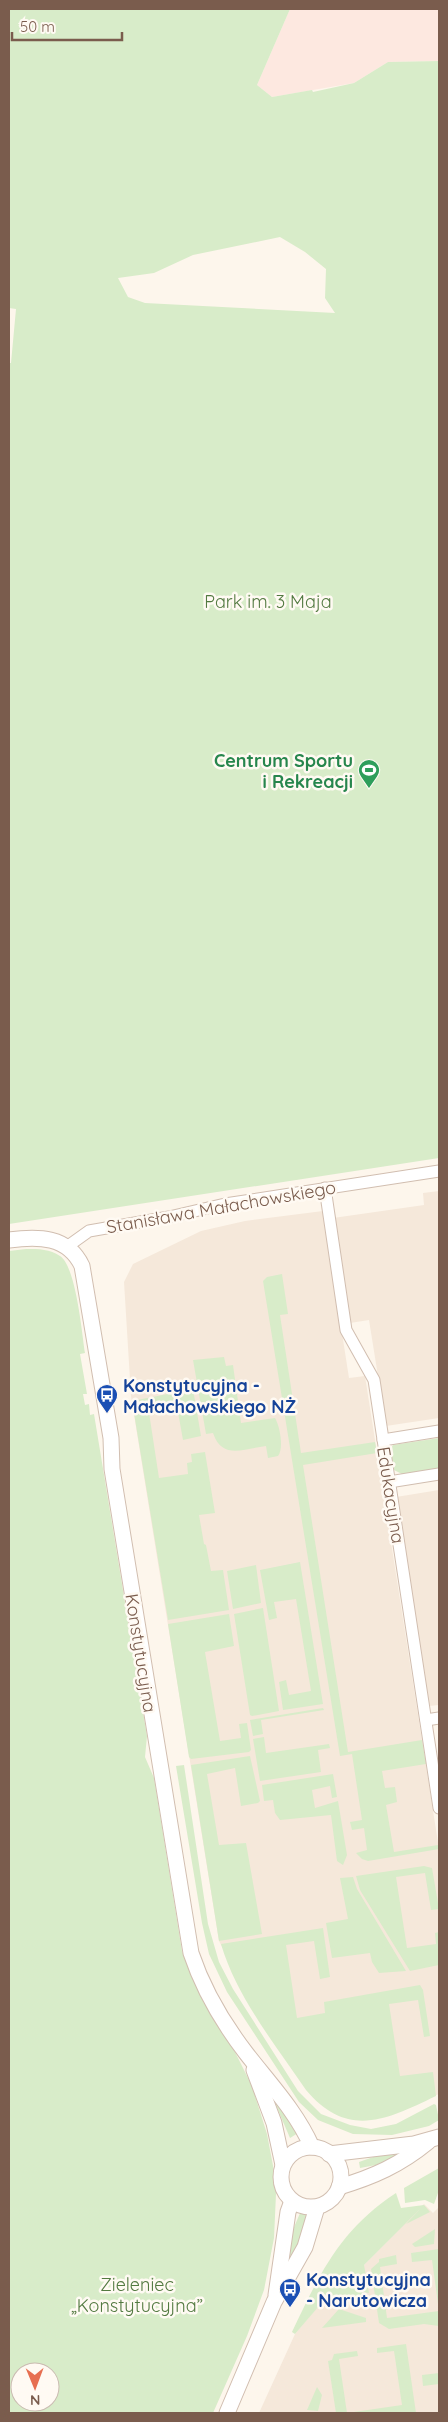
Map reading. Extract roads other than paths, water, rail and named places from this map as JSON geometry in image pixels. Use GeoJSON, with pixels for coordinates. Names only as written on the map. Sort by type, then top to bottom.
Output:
{"type":"FeatureCollection","features":[{"type":"Feature","properties":{"kind":"street","name":"Stanisława Małachowskiego"},"geometry":{"type":"LineString","coordinates":[[68,1246],[89,1230],[169,1217],[225,1204],[439,1170]]}},
{"type":"Feature","properties":{"kind":"street","name":"Edukacyjna"},"geometry":{"type":"LineString","coordinates":[[325,1188],[346,1330],[374,1380],[388,1482],[426,1720],[436,1769],[439,1808]]}},
{"type":"Feature","properties":{"kind":"street"},"geometry":{"type":"LineString","coordinates":[[9,1240],[44,1238],[68,1246]]}},
{"type":"Feature","properties":{"kind":"street","name":"Konstytucyjna"},"geometry":{"type":"LineString","coordinates":[[68,1246],[80,1260],[86,1277],[111,1438],[112,1469],[187,1939],[202,1983],[246,2053],[291,2110],[312,2147]]}},
{"type":"Feature","properties":{"kind":"street"},"geometry":{"type":"LineString","coordinates":[[383,1440],[439,1432]]}},
{"type":"Feature","properties":{"kind":"street"},"geometry":{"type":"LineString","coordinates":[[388,1482],[439,1474]]}},
{"type":"Feature","properties":{"kind":"street"},"geometry":{"type":"LineString","coordinates":[[426,1720],[439,1718]]}},
{"type":"Feature","properties":{"kind":"street","name":"Konstytucyjna"},"geometry":{"type":"LineString","coordinates":[[246,2053],[259,2080],[274,2123],[283,2165]]}},
{"type":"Feature","properties":{"kind":"street"},"geometry":{"type":"LineString","coordinates":[[329,2154],[340,2169],[339,2187],[328,2202],[317,2207],[301,2206],[292,2201],[287,2196],[281,2182],[283,2165],[296,2151],[312,2147],[329,2154],[434,2139]]}},
{"type":"Feature","properties":{"kind":"street"},"geometry":{"type":"LineString","coordinates":[[339,2187],[370,2178],[398,2166],[434,2139]]}},
{"type":"Feature","properties":{"kind":"street"},"geometry":{"type":"LineString","coordinates":[[274,2302],[288,2212],[292,2201]]}},
{"type":"Feature","properties":{"kind":"street"},"geometry":{"type":"LineString","coordinates":[[226,2413],[274,2302],[305,2248],[317,2207]]}},
{"type":"Feature","properties":{"kind":"place","name":"Centrum Sportu i Rekreacji"},"geometry":{"type":"Point","coordinates":[369,789]}},
{"type":"Feature","properties":{"kind":"place","name":"Konstytucyjna - Małachowskiego NŻ"},"geometry":{"type":"Point","coordinates":[107,1414]}},
{"type":"Feature","properties":{"kind":"place","name":"Konstytucyjna - Narutowicza"},"geometry":{"type":"Point","coordinates":[290,2308]}},
{"type":"Feature","properties":{"kind":"park label","name":"Park im. 3 Maja"},"geometry":{"type":"Point","coordinates":[268,601]}},
{"type":"Feature","properties":{"kind":"park label","name":"Zieleniec „Konstytucyjna”"},"geometry":{"type":"Point","coordinates":[137,2294]}}]}
